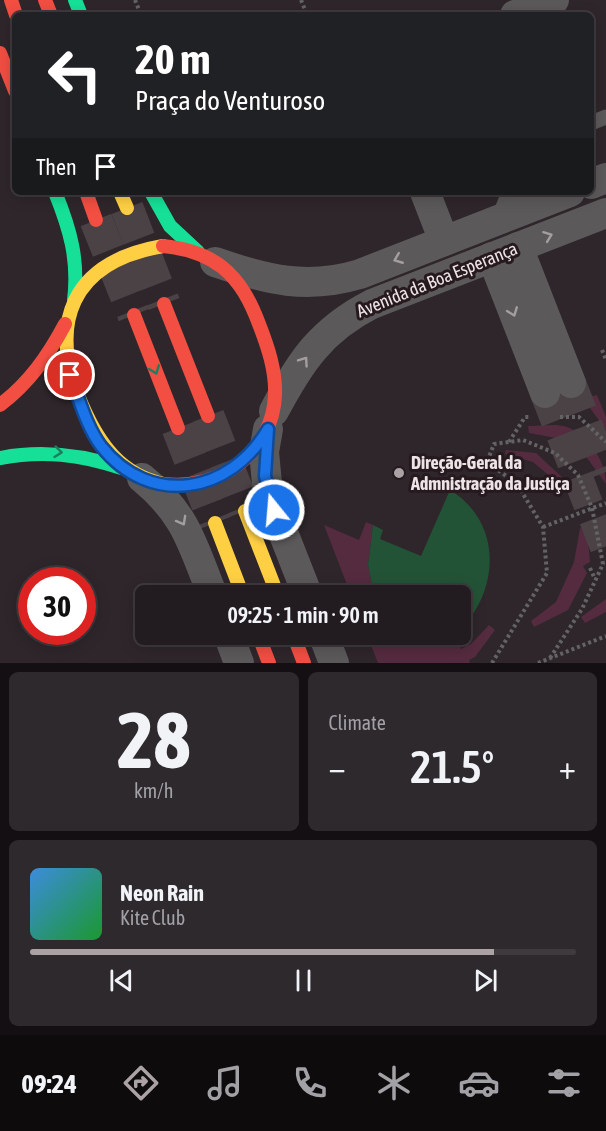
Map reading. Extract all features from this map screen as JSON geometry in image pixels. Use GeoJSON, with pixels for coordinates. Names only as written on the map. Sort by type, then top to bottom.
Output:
{"type":"FeatureCollection","features":[{"type":"Feature","properties":{"kind":"main road"},"geometry":{"type":"LineString","coordinates":[[0,53],[12,83]]}},
{"type":"Feature","properties":{"kind":"main road"},"geometry":{"type":"LineString","coordinates":[[56,195],[78,257],[74,302]]}},
{"type":"Feature","properties":{"kind":"main road"},"geometry":{"type":"LineString","coordinates":[[87,195],[96,220]]}},
{"type":"Feature","properties":{"kind":"main road"},"geometry":{"type":"LineString","coordinates":[[121,195],[126,208]]}},
{"type":"Feature","properties":{"kind":"main road"},"geometry":{"type":"LineString","coordinates":[[0,458],[42,451],[60,452],[93,458],[134,474],[178,486],[215,479],[246,459],[271,420],[276,375],[259,325],[242,288],[182,240],[166,223],[152,195]]}},
{"type":"Feature","properties":{"kind":"main road"},"geometry":{"type":"LineString","coordinates":[[0,405],[30,380],[50,352],[74,302],[95,272],[126,253],[163,246],[207,258]]}},
{"type":"Feature","properties":{"kind":"main road"},"geometry":{"type":"LineString","coordinates":[[164,304],[207,416]]}},
{"type":"Feature","properties":{"kind":"main road"},"geometry":{"type":"LineString","coordinates":[[134,315],[178,428]]}},
{"type":"Feature","properties":{"kind":"main road"},"geometry":{"type":"LineString","coordinates":[[67,320],[66,357],[74,385],[99,443],[134,474]]}},
{"type":"Feature","properties":{"kind":"main road"},"geometry":{"type":"LineString","coordinates":[[245,512],[274,585]]}},
{"type":"Feature","properties":{"kind":"main road"},"geometry":{"type":"LineString","coordinates":[[215,524],[239,585]]}},
{"type":"Feature","properties":{"kind":"main road"},"geometry":{"type":"LineString","coordinates":[[263,645],[270,663]]}},
{"type":"Feature","properties":{"kind":"main road"},"geometry":{"type":"LineString","coordinates":[[297,645],[304,663]]}},
{"type":"Feature","properties":{"kind":"street"},"geometry":{"type":"LineString","coordinates":[[523,12],[554,0]]}},
{"type":"Feature","properties":{"kind":"street"},"geometry":{"type":"LineString","coordinates":[[426,195],[444,241]]}},
{"type":"Feature","properties":{"kind":"street","name":"Avenida da Boa Esperança"},"geometry":{"type":"LineString","coordinates":[[207,258],[250,274],[318,283],[360,274],[562,195]]}},
{"type":"Feature","properties":{"kind":"street","name":"Avenida da Boa Esperança"},"geometry":{"type":"LineString","coordinates":[[271,420],[291,379],[312,349],[329,331],[349,316],[372,304],[606,213]]}},
{"type":"Feature","properties":{"kind":"street"},"geometry":{"type":"LineString","coordinates":[[505,252],[552,403]]}},
{"type":"Feature","properties":{"kind":"street"},"geometry":{"type":"LineString","coordinates":[[271,420],[264,452],[268,494],[304,585]]}},
{"type":"Feature","properties":{"kind":"street"},"geometry":{"type":"LineString","coordinates":[[134,474],[161,493],[186,526],[209,585]]}},
{"type":"Feature","properties":{"kind":"street"},"geometry":{"type":"LineString","coordinates":[[232,645],[239,663]]}},
{"type":"Feature","properties":{"kind":"street"},"geometry":{"type":"LineString","coordinates":[[327,645],[334,663]]}},
{"type":"Feature","properties":{"kind":"lane"},"geometry":{"type":"LineString","coordinates":[[498,220],[508,195]]}},
{"type":"Feature","properties":{"kind":"path"},"geometry":{"type":"LineString","coordinates":[[602,350],[606,360]]}},
{"type":"Feature","properties":{"kind":"path"},"geometry":{"type":"LineString","coordinates":[[509,442],[525,417],[552,403],[579,417],[606,442]]}},
{"type":"Feature","properties":{"kind":"path"},"geometry":{"type":"LineString","coordinates":[[492,663],[547,573],[543,527],[517,484],[487,462],[494,444],[523,440],[555,453],[578,475],[592,508],[603,564],[582,609],[550,658]]}},
{"type":"Feature","properties":{"kind":"path"},"geometry":{"type":"LineString","coordinates":[[543,527],[606,503]]}},
{"type":"Feature","properties":{"kind":"path"},"geometry":{"type":"LineString","coordinates":[[590,568],[596,580]]}},
{"type":"Feature","properties":{"kind":"path"},"geometry":{"type":"LineString","coordinates":[[538,663],[606,636]]}},
{"type":"Feature","properties":{"kind":"shaded area"},"geometry":{"type":"Polygon","coordinates":[[[597,395],[606,417],[606,430],[590,408],[549,409],[547,406],[597,395]]]}},
{"type":"Feature","properties":{"kind":"shaded area"},"geometry":{"type":"Polygon","coordinates":[[[528,426],[563,426],[582,436],[599,458],[606,484],[585,455],[561,439],[529,433],[528,426]]]}},
{"type":"Feature","properties":{"kind":"shaded area"},"geometry":{"type":"Polygon","coordinates":[[[506,450],[536,453],[564,479],[559,484],[533,462],[505,454],[506,450]]]}},
{"type":"Feature","properties":{"kind":"shaded area"},"geometry":{"type":"Polygon","coordinates":[[[450,490],[467,503],[479,519],[487,537],[490,556],[488,575],[483,594],[471,617],[471,585],[372,585],[368,565],[373,525],[383,530],[380,539],[421,556],[450,490]]]}},
{"type":"Feature","properties":{"kind":"shaded area"},"geometry":{"type":"Polygon","coordinates":[[[366,522],[373,525],[368,565],[372,585],[347,585],[324,525],[359,540],[366,522]]]}},
{"type":"Feature","properties":{"kind":"shaded area"},"geometry":{"type":"Polygon","coordinates":[[[580,528],[587,530],[590,562],[583,566],[587,573],[568,610],[534,627],[531,621],[556,602],[574,562],[580,528]]]}},
{"type":"Feature","properties":{"kind":"shaded area"},"geometry":{"type":"Polygon","coordinates":[[[606,599],[606,612],[585,623],[581,617],[606,599]]]}},
{"type":"Feature","properties":{"kind":"shaded area"},"geometry":{"type":"Polygon","coordinates":[[[489,625],[495,630],[475,657],[469,660],[470,663],[378,663],[371,645],[459,645],[461,649],[471,644],[489,625]]]}},
{"type":"Feature","properties":{"kind":"tunnel"},"geometry":{"type":"LineString","coordinates":[[127,208],[164,304]]}},
{"type":"Feature","properties":{"kind":"tunnel"},"geometry":{"type":"LineString","coordinates":[[96,220],[134,315]]}},
{"type":"Feature","properties":{"kind":"tunnel"},"geometry":{"type":"LineString","coordinates":[[571,383],[606,472]]}},
{"type":"Feature","properties":{"kind":"tunnel"},"geometry":{"type":"LineString","coordinates":[[545,393],[606,550]]}},
{"type":"Feature","properties":{"kind":"tunnel"},"geometry":{"type":"LineString","coordinates":[[208,416],[245,511]]}},
{"type":"Feature","properties":{"kind":"tunnel"},"geometry":{"type":"LineString","coordinates":[[178,428],[215,523]]}},
{"type":"Feature","properties":{"kind":"traffic: fast"},"geometry":{"type":"LineString","coordinates":[[75,0],[80,12]]}},
{"type":"Feature","properties":{"kind":"traffic: fast"},"geometry":{"type":"LineString","coordinates":[[56,195],[72,245],[75,271],[74,300]]}},
{"type":"Feature","properties":{"kind":"traffic: fast"},"geometry":{"type":"LineString","coordinates":[[153,195],[170,226],[198,252]]}},
{"type":"Feature","properties":{"kind":"traffic: fast"},"geometry":{"type":"LineString","coordinates":[[0,458],[31,454],[61,455],[91,459],[121,468]]}},
{"type":"Feature","properties":{"kind":"traffic: slow"},"geometry":{"type":"LineString","coordinates":[[121,195],[127,208]]}},
{"type":"Feature","properties":{"kind":"traffic: slow"},"geometry":{"type":"LineString","coordinates":[[163,246],[132,254],[107,266],[88,282],[75,301],[68,323],[67,348],[72,375],[82,405],[104,445],[113,456],[135,473],[164,484]]}},
{"type":"Feature","properties":{"kind":"traffic: slow"},"geometry":{"type":"LineString","coordinates":[[245,511],[274,585]]}},
{"type":"Feature","properties":{"kind":"traffic: slow"},"geometry":{"type":"LineString","coordinates":[[215,523],[239,585]]}},
{"type":"Feature","properties":{"kind":"traffic: jam"},"geometry":{"type":"LineString","coordinates":[[11,0],[15,12]]}},
{"type":"Feature","properties":{"kind":"traffic: jam"},"geometry":{"type":"LineString","coordinates":[[45,0],[50,12]]}},
{"type":"Feature","properties":{"kind":"traffic: jam"},"geometry":{"type":"LineString","coordinates":[[0,53],[12,83]]}},
{"type":"Feature","properties":{"kind":"traffic: jam"},"geometry":{"type":"LineString","coordinates":[[87,195],[96,220]]}},
{"type":"Feature","properties":{"kind":"traffic: jam"},"geometry":{"type":"LineString","coordinates":[[163,246],[202,255],[222,267],[235,279],[256,316],[271,359],[275,386],[272,415],[265,434],[254,450],[223,474],[184,485],[164,484]]}},
{"type":"Feature","properties":{"kind":"traffic: jam"},"geometry":{"type":"LineString","coordinates":[[164,304],[208,416]]}},
{"type":"Feature","properties":{"kind":"traffic: jam"},"geometry":{"type":"LineString","coordinates":[[134,315],[178,428]]}},
{"type":"Feature","properties":{"kind":"traffic: jam"},"geometry":{"type":"LineString","coordinates":[[0,405],[20,388],[37,368],[65,324]]}},
{"type":"Feature","properties":{"kind":"traffic: jam"},"geometry":{"type":"LineString","coordinates":[[262,645],[269,663]]}},
{"type":"Feature","properties":{"kind":"traffic: jam"},"geometry":{"type":"LineString","coordinates":[[297,645],[304,663]]}},
{"type":"Feature","properties":{"kind":"place","name":"Direção-Geral da Admnistração da Justiça"},"geometry":{"type":"Point","coordinates":[399,473]}},
{"type":"Feature","properties":{"kind":"route"},"geometry":{"type":"LineString","coordinates":[[70,375],[91,427],[99,443],[111,458],[126,470],[160,484],[178,486],[197,484],[232,471],[258,445],[268,429],[264,452],[265,476],[274,510]]}}]}
